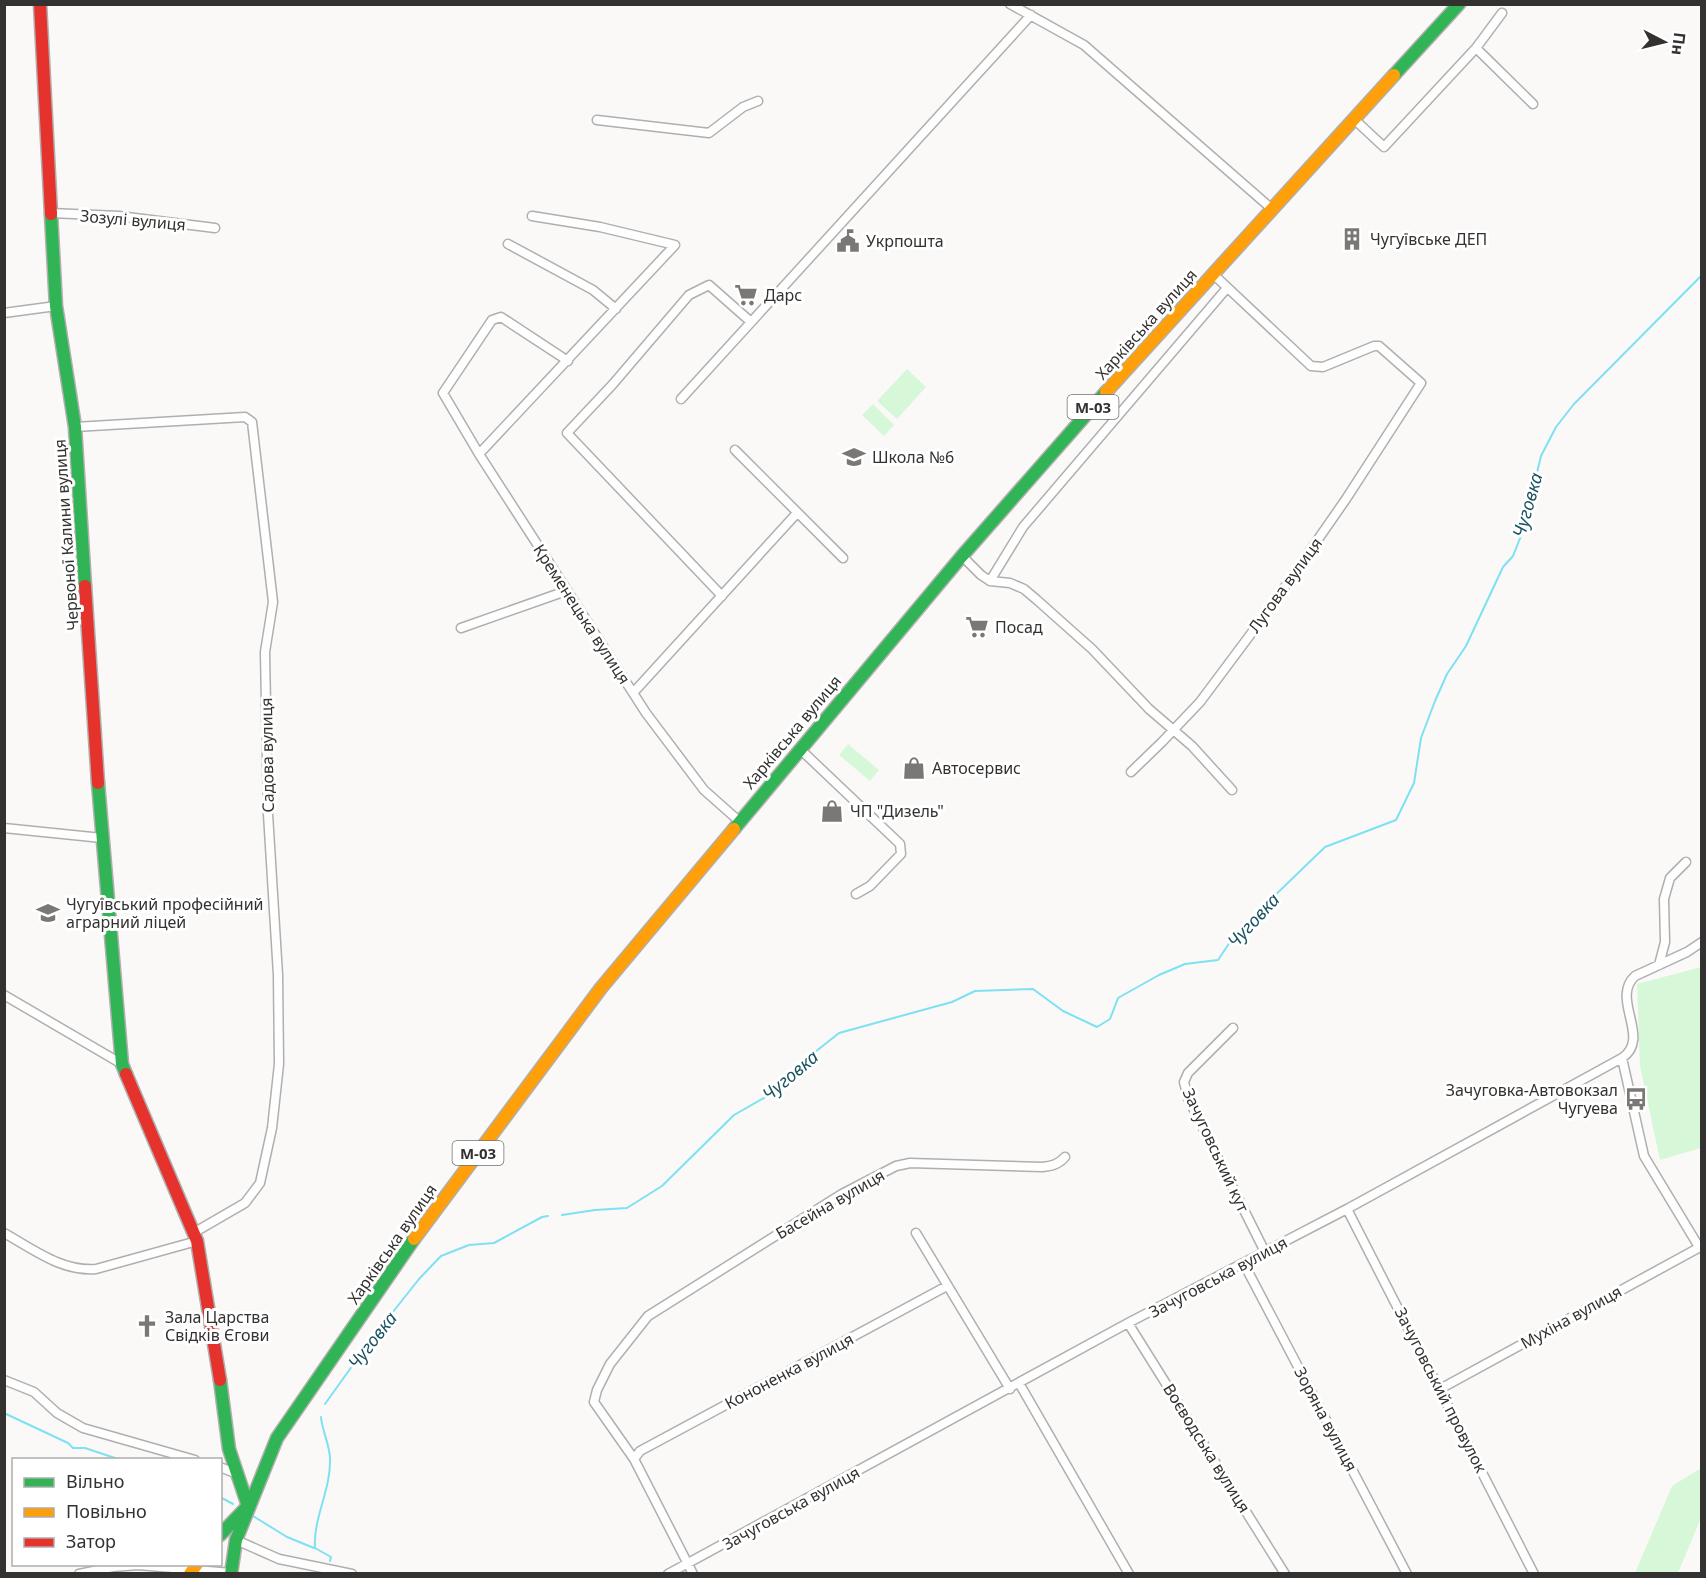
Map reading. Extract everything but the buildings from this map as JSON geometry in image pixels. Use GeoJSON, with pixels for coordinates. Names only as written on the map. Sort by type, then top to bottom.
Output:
{"type":"FeatureCollection","features":[{"type":"Feature","properties":{"kind":"main road","name":"Червоної Калини вулиця"},"geometry":{"type":"LineString","coordinates":[[40,4],[56,306],[75,427],[102,838],[122,1064],[196,1236],[218,1361],[229,1449],[248,1506]]}},
{"type":"Feature","properties":{"kind":"main road","name":"Харківська вулиця"},"geometry":{"type":"LineString","coordinates":[[222,1533],[248,1506],[277,1438],[410,1245],[601,988],[962,556],[1094,405],[1459,4]]}},
{"type":"Feature","properties":{"kind":"main road","name":"М-03"},"geometry":{"type":"LineString","coordinates":[[231,1573],[236,1540],[248,1506]]}},
{"type":"Feature","properties":{"kind":"street"},"geometry":{"type":"LineString","coordinates":[[1010,4],[1084,45],[1272,209]]}},
{"type":"Feature","properties":{"kind":"street"},"geometry":{"type":"LineString","coordinates":[[1355,120],[1384,147],[1476,48],[1502,14]]}},
{"type":"Feature","properties":{"kind":"street"},"geometry":{"type":"LineString","coordinates":[[681,399],[1031,15]]}},
{"type":"Feature","properties":{"kind":"street"},"geometry":{"type":"LineString","coordinates":[[1476,48],[1533,104]]}},
{"type":"Feature","properties":{"kind":"street"},"geometry":{"type":"LineString","coordinates":[[597,120],[709,133],[743,107],[758,101]]}},
{"type":"Feature","properties":{"kind":"street","name":"Зозулі вулиця"},"geometry":{"type":"LineString","coordinates":[[51,213],[119,216],[214,228]]}},
{"type":"Feature","properties":{"kind":"street"},"geometry":{"type":"LineString","coordinates":[[479,454],[675,245],[600,227],[532,216]]}},
{"type":"Feature","properties":{"kind":"street"},"geometry":{"type":"LineString","coordinates":[[507,244],[593,290],[616,309]]}},
{"type":"Feature","properties":{"kind":"street"},"geometry":{"type":"LineString","coordinates":[[990,580],[1023,527],[1227,288],[1213,274]]}},
{"type":"Feature","properties":{"kind":"street"},"geometry":{"type":"LineString","coordinates":[[722,596],[567,433],[613,384],[689,295],[708,285],[751,322]]}},
{"type":"Feature","properties":{"kind":"street","name":"Лугова вулиця"},"geometry":{"type":"LineString","coordinates":[[1131,772],[1200,702],[1271,607],[1421,383],[1379,346],[1323,367],[1311,366],[1227,288]]}},
{"type":"Feature","properties":{"kind":"street"},"geometry":{"type":"LineString","coordinates":[[4,313],[56,306]]}},
{"type":"Feature","properties":{"kind":"street","name":"Кременецька вулиця"},"geometry":{"type":"LineString","coordinates":[[568,361],[501,317],[492,320],[443,393],[479,454],[633,693],[704,790],[739,821]]}},
{"type":"Feature","properties":{"kind":"street","name":"Садова вулиця"},"geometry":{"type":"LineString","coordinates":[[4,1233],[58,1263],[86,1270],[96,1269],[196,1236],[245,1203],[260,1183],[272,1128],[279,1064],[278,975],[268,814],[265,664],[273,602],[252,422],[245,417],[75,427]]}},
{"type":"Feature","properties":{"kind":"street"},"geometry":{"type":"LineString","coordinates":[[735,450],[843,558]]}},
{"type":"Feature","properties":{"kind":"street"},"geometry":{"type":"LineString","coordinates":[[633,693],[797,513]]}},
{"type":"Feature","properties":{"kind":"street"},"geometry":{"type":"LineString","coordinates":[[962,556],[981,575],[990,580],[1010,583],[1024,589],[1092,649],[1172,730],[1192,746],[1232,790]]}},
{"type":"Feature","properties":{"kind":"street"},"geometry":{"type":"LineString","coordinates":[[461,628],[566,591]]}},
{"type":"Feature","properties":{"kind":"street"},"geometry":{"type":"LineString","coordinates":[[800,749],[900,844],[901,854],[870,886],[856,894]]}},
{"type":"Feature","properties":{"kind":"street"},"geometry":{"type":"LineString","coordinates":[[4,828],[102,838]]}},
{"type":"Feature","properties":{"kind":"street"},"geometry":{"type":"LineString","coordinates":[[1659,965],[1665,942],[1664,899],[1670,878],[1686,862]]}},
{"type":"Feature","properties":{"kind":"street"},"geometry":{"type":"LineString","coordinates":[[1700,1246],[1644,1156],[1622,1058],[1629,1053],[1634,1041],[1627,998],[1630,981],[1635,976],[1687,952],[1701,942]]}},
{"type":"Feature","properties":{"kind":"street"},"geometry":{"type":"LineString","coordinates":[[4,995],[122,1064]]}},
{"type":"Feature","properties":{"kind":"street","name":"Зачуговський кут"},"geometry":{"type":"LineString","coordinates":[[1233,1028],[1188,1073],[1184,1082],[1188,1098],[1265,1252]]}},
{"type":"Feature","properties":{"kind":"street","name":"Зачуговська вулиця"},"geometry":{"type":"LineString","coordinates":[[669,1574],[1128,1323],[1347,1209],[1622,1058]]}},
{"type":"Feature","properties":{"kind":"street","name":"Басейна вулиця"},"geometry":{"type":"LineString","coordinates":[[634,1459],[594,1402],[597,1390],[610,1364],[648,1316],[842,1194],[896,1166],[910,1163],[1042,1167],[1053,1166],[1065,1157]]}},
{"type":"Feature","properties":{"kind":"street","name":"Зачуговський провулок"},"geometry":{"type":"LineString","coordinates":[[1347,1209],[1534,1573]]}},
{"type":"Feature","properties":{"kind":"street"},"geometry":{"type":"LineString","coordinates":[[916,1233],[1010,1389]]}},
{"type":"Feature","properties":{"kind":"street","name":"Мухіна вулиця"},"geometry":{"type":"LineString","coordinates":[[1440,1389],[1700,1246]]}},
{"type":"Feature","properties":{"kind":"street","name":"Зоряна вулиця"},"geometry":{"type":"LineString","coordinates":[[1244,1264],[1407,1574]]}},
{"type":"Feature","properties":{"kind":"street","name":"Кононенка вулиця"},"geometry":{"type":"LineString","coordinates":[[634,1459],[640,1451],[947,1286]]}},
{"type":"Feature","properties":{"kind":"street","name":"Воєводська вулиця"},"geometry":{"type":"LineString","coordinates":[[1128,1323],[1285,1574]]}},
{"type":"Feature","properties":{"kind":"street"},"geometry":{"type":"LineString","coordinates":[[4,1380],[34,1392],[57,1413],[83,1428],[188,1458]]}},
{"type":"Feature","properties":{"kind":"street"},"geometry":{"type":"LineString","coordinates":[[1019,1383],[1129,1574]]}},
{"type":"Feature","properties":{"kind":"street"},"geometry":{"type":"LineString","coordinates":[[634,1459],[693,1574]]}},
{"type":"Feature","properties":{"kind":"street"},"geometry":{"type":"LineString","coordinates":[[222,1468],[237,1474]]}},
{"type":"Feature","properties":{"kind":"street"},"geometry":{"type":"LineString","coordinates":[[236,1540],[279,1559],[352,1574]]}},
{"type":"Feature","properties":{"kind":"street"},"geometry":{"type":"LineString","coordinates":[[79,1574],[126,1566]]}},
{"type":"Feature","properties":{"kind":"street"},"geometry":{"type":"LineString","coordinates":[[152,1566],[231,1573]]}},
{"type":"Feature","properties":{"kind":"green space"},"geometry":{"type":"Polygon","coordinates":[[[907,369],[926,387],[897,419],[877,401],[907,369]]]}},
{"type":"Feature","properties":{"kind":"green space"},"geometry":{"type":"Polygon","coordinates":[[[873,404],[894,425],[884,436],[862,415],[873,404]]]}},
{"type":"Feature","properties":{"kind":"green space"},"geometry":{"type":"Polygon","coordinates":[[[848,744],[879,770],[870,781],[839,755],[848,744]]]}},
{"type":"Feature","properties":{"kind":"green space"},"geometry":{"type":"Polygon","coordinates":[[[1701,967],[1701,1148],[1660,1160],[1640,1066],[1637,984],[1701,967]]]}},
{"type":"Feature","properties":{"kind":"green space"},"geometry":{"type":"Polygon","coordinates":[[[1701,1468],[1701,1518],[1678,1573],[1635,1573],[1672,1486],[1701,1468]]]}},
{"type":"Feature","properties":{"kind":"waterway","name":"Чуговка"},"geometry":{"type":"LineString","coordinates":[[562,1215],[627,1208],[662,1186],[734,1115],[771,1094],[805,1060],[839,1033],[952,1002],[975,991],[1033,989],[1063,1011],[1097,1027],[1110,1019],[1118,998],[1159,975],[1185,964],[1218,960],[1236,933],[1325,847],[1396,820],[1414,783],[1421,738],[1435,701],[1447,674],[1466,646],[1503,567],[1513,556],[1523,531],[1541,456],[1556,427],[1574,404],[1702,275]]}},
{"type":"Feature","properties":{"kind":"waterway","name":"Чуговка"},"geometry":{"type":"LineString","coordinates":[[325,1404],[370,1341],[419,1279],[441,1256],[469,1245],[494,1243],[548,1216]]}},
{"type":"Feature","properties":{"kind":"waterway"},"geometry":{"type":"LineString","coordinates":[[4,1413],[68,1443],[73,1448],[85,1448],[115,1458]]}},
{"type":"Feature","properties":{"kind":"waterway","name":"Чуговка"},"geometry":{"type":"LineString","coordinates":[[321,1417],[330,1454],[330,1470],[317,1526],[315,1548],[331,1557],[330,1561]]}},
{"type":"Feature","properties":{"kind":"waterway"},"geometry":{"type":"LineString","coordinates":[[222,1498],[233,1504]]}},
{"type":"Feature","properties":{"kind":"waterway"},"geometry":{"type":"LineString","coordinates":[[253,1516],[287,1537],[314,1548]]}},
{"type":"Feature","properties":{"kind":"traffic: fast"},"geometry":{"type":"LineString","coordinates":[[1394,75],[1459,4]]}},
{"type":"Feature","properties":{"kind":"traffic: fast"},"geometry":{"type":"LineString","coordinates":[[51,214],[56,306],[75,427],[85,586]]}},
{"type":"Feature","properties":{"kind":"traffic: fast"},"geometry":{"type":"LineString","coordinates":[[734,829],[962,556],[1106,392]]}},
{"type":"Feature","properties":{"kind":"traffic: fast"},"geometry":{"type":"LineString","coordinates":[[98,783],[122,1064],[126,1074]]}},
{"type":"Feature","properties":{"kind":"traffic: fast"},"geometry":{"type":"LineString","coordinates":[[231,1574],[236,1540],[277,1438],[414,1239]]}},
{"type":"Feature","properties":{"kind":"traffic: fast"},"geometry":{"type":"LineString","coordinates":[[220,1380],[229,1449],[248,1506]]}},
{"type":"Feature","properties":{"kind":"traffic: fast"},"geometry":{"type":"LineString","coordinates":[[222,1533],[247,1507]]}},
{"type":"Feature","properties":{"kind":"traffic: slow"},"geometry":{"type":"LineString","coordinates":[[1106,392],[1394,75]]}},
{"type":"Feature","properties":{"kind":"traffic: slow"},"geometry":{"type":"LineString","coordinates":[[414,1239],[601,988],[734,829]]}},
{"type":"Feature","properties":{"kind":"traffic: slow"},"geometry":{"type":"LineString","coordinates":[[190,1574],[196,1566]]}},
{"type":"Feature","properties":{"kind":"traffic: jam"},"geometry":{"type":"LineString","coordinates":[[40,4],[51,214]]}},
{"type":"Feature","properties":{"kind":"traffic: jam"},"geometry":{"type":"LineString","coordinates":[[85,586],[98,783]]}},
{"type":"Feature","properties":{"kind":"traffic: jam"},"geometry":{"type":"LineString","coordinates":[[126,1074],[197,1241],[220,1380]]}},
{"type":"Feature","properties":{"kind":"place","name":"Чугуївське ДЕП"},"geometry":{"type":"Point","coordinates":[1352,239]}},
{"type":"Feature","properties":{"kind":"place","name":"Укрпошта"},"geometry":{"type":"Point","coordinates":[848,241]}},
{"type":"Feature","properties":{"kind":"place","name":"Дарс"},"geometry":{"type":"Point","coordinates":[746,295]}},
{"type":"Feature","properties":{"kind":"place","name":"Школа №6"},"geometry":{"type":"Point","coordinates":[854,457]}},
{"type":"Feature","properties":{"kind":"place","name":"Посад"},"geometry":{"type":"Point","coordinates":[977,627]}},
{"type":"Feature","properties":{"kind":"place","name":"Автосервис"},"geometry":{"type":"Point","coordinates":[914,768]}},
{"type":"Feature","properties":{"kind":"place","name":"ЧП \"Дизель\""},"geometry":{"type":"Point","coordinates":[832,811]}},
{"type":"Feature","properties":{"kind":"place","name":"Чугуївський професійний аграрний ліцей"},"geometry":{"type":"Point","coordinates":[48,913]}},
{"type":"Feature","properties":{"kind":"place","name":"Зачуговка-Автовокзал Чугуева"},"geometry":{"type":"Point","coordinates":[1636,1099]}},
{"type":"Feature","properties":{"kind":"place","name":"Зала Царства Свідків Єгови"},"geometry":{"type":"Point","coordinates":[147,1326]}}]}
